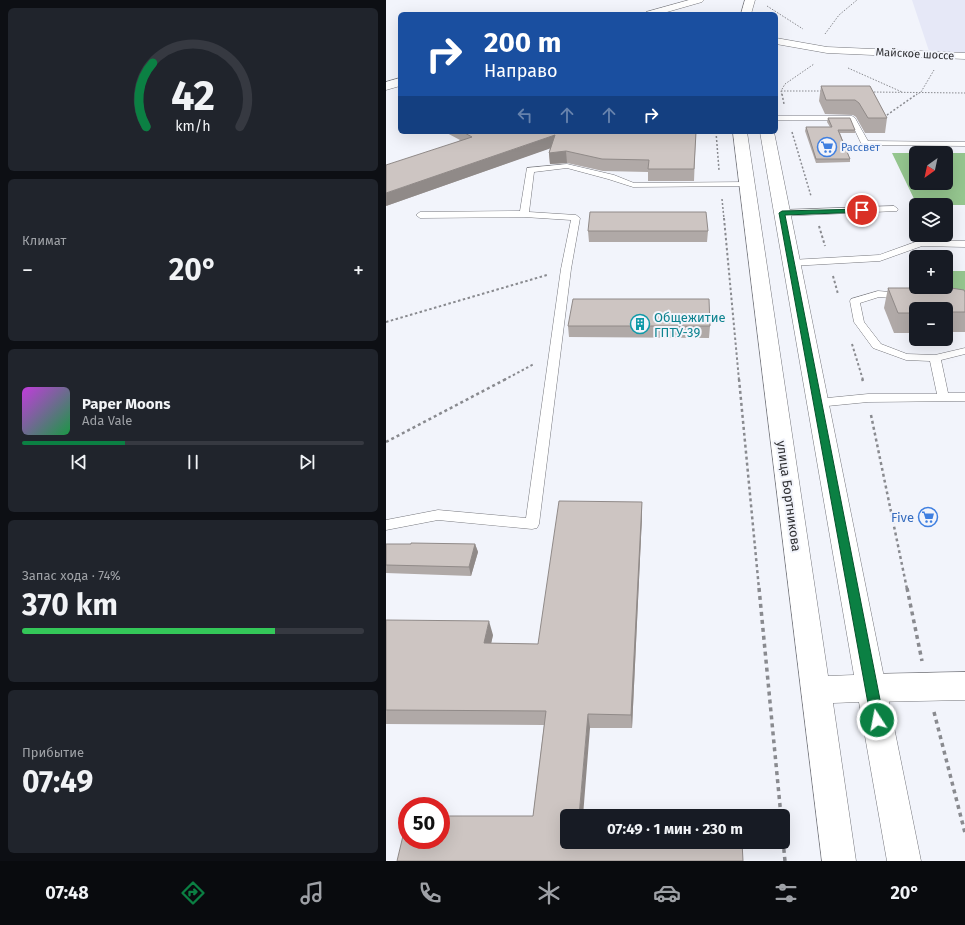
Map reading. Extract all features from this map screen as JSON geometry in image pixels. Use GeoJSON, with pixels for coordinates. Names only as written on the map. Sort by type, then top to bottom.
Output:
{"type":"FeatureCollection","features":[{"type":"Feature","properties":{"kind":"main road"},"geometry":{"type":"LineString","coordinates":[[656,12],[700,0]]}},
{"type":"Feature","properties":{"kind":"main road"},"geometry":{"type":"LineString","coordinates":[[749,12],[750,0]]}},
{"type":"Feature","properties":{"kind":"main road","name":"Майское шоссе"},"geometry":{"type":"LineString","coordinates":[[778,33],[810,44],[864,52]]}},
{"type":"Feature","properties":{"kind":"main road","name":"Майское шоссе"},"geometry":{"type":"LineString","coordinates":[[778,42],[827,50],[965,56]]}},
{"type":"Feature","properties":{"kind":"main road","name":"Майское шоссе"},"geometry":{"type":"LineString","coordinates":[[780,53],[864,52]]}},
{"type":"Feature","properties":{"kind":"main road"},"geometry":{"type":"LineString","coordinates":[[386,86],[398,83]]}},
{"type":"Feature","properties":{"kind":"main road","name":"улица Бортникова"},"geometry":{"type":"LineString","coordinates":[[740,134],[839,861]]}},
{"type":"Feature","properties":{"kind":"main road"},"geometry":{"type":"LineString","coordinates":[[767,134],[904,861]]}},
{"type":"Feature","properties":{"kind":"main road"},"geometry":{"type":"LineString","coordinates":[[816,690],[965,686]]}},
{"type":"Feature","properties":{"kind":"lane"},"geometry":{"type":"LineString","coordinates":[[778,118],[852,118],[865,143],[965,144]]}},
{"type":"Feature","properties":{"kind":"lane"},"geometry":{"type":"LineString","coordinates":[[524,214],[530,170],[567,166],[611,177],[633,185],[746,184]]}},
{"type":"Feature","properties":{"kind":"lane"},"geometry":{"type":"LineString","coordinates":[[782,213],[894,210]]}},
{"type":"Feature","properties":{"kind":"lane"},"geometry":{"type":"LineString","coordinates":[[386,525],[438,515],[532,524],[566,269],[576,218],[524,214],[420,215]]}},
{"type":"Feature","properties":{"kind":"lane"},"geometry":{"type":"LineString","coordinates":[[791,263],[880,258],[921,243],[965,244]]}},
{"type":"Feature","properties":{"kind":"lane"},"geometry":{"type":"LineString","coordinates":[[910,297],[878,294],[855,301],[859,322],[877,346],[906,357],[935,358],[965,351]]}},
{"type":"Feature","properties":{"kind":"lane"},"geometry":{"type":"LineString","coordinates":[[935,358],[943,397]]}},
{"type":"Feature","properties":{"kind":"lane"},"geometry":{"type":"LineString","coordinates":[[818,403],[868,398],[965,397]]}},
{"type":"Feature","properties":{"kind":"path"},"geometry":{"type":"LineString","coordinates":[[823,36],[839,15],[858,0]]}},
{"type":"Feature","properties":{"kind":"path"},"geometry":{"type":"LineString","coordinates":[[767,5],[777,12]]}},
{"type":"Feature","properties":{"kind":"path"},"geometry":{"type":"LineString","coordinates":[[778,12],[804,30]]}},
{"type":"Feature","properties":{"kind":"path"},"geometry":{"type":"LineString","coordinates":[[817,61],[785,84],[781,91],[826,91]]}},
{"type":"Feature","properties":{"kind":"path"},"geometry":{"type":"LineString","coordinates":[[845,66],[902,92]]}},
{"type":"Feature","properties":{"kind":"path"},"geometry":{"type":"LineString","coordinates":[[852,118],[887,115],[921,92],[935,67]]}},
{"type":"Feature","properties":{"kind":"path"},"geometry":{"type":"LineString","coordinates":[[864,92],[965,93]]}},
{"type":"Feature","properties":{"kind":"path"},"geometry":{"type":"LineString","coordinates":[[716,134],[780,809]]}},
{"type":"Feature","properties":{"kind":"path"},"geometry":{"type":"LineString","coordinates":[[386,322],[566,269]]}},
{"type":"Feature","properties":{"kind":"path"},"geometry":{"type":"LineString","coordinates":[[386,442],[556,353]]}},
{"type":"Feature","properties":{"kind":"path"},"geometry":{"type":"LineString","coordinates":[[928,687],[965,833]]}},
{"type":"Feature","properties":{"kind":"path"},"geometry":{"type":"LineString","coordinates":[[784,849],[785,861]]}},
{"type":"Feature","properties":{"kind":"shaded area"},"geometry":{"type":"Polygon","coordinates":[[[912,0],[965,0],[965,55],[930,54],[912,0]]]}},
{"type":"Feature","properties":{"kind":"green space"},"geometry":{"type":"Polygon","coordinates":[[[892,153],[909,153],[909,188],[892,153]]]}},
{"type":"Feature","properties":{"kind":"green space"},"geometry":{"type":"Polygon","coordinates":[[[953,153],[965,153],[965,205],[953,205],[953,198],[914,198],[910,190],[953,190],[953,153]]]}},
{"type":"Feature","properties":{"kind":"green space"},"geometry":{"type":"Polygon","coordinates":[[[953,271],[965,271],[965,303],[909,295],[953,294],[953,271]]]}},
{"type":"Feature","properties":{"kind":"building"},"geometry":{"type":"Polygon","coordinates":[[[821,86],[870,86],[887,118],[868,118],[859,103],[855,100],[826,100],[821,86]]]}},
{"type":"Feature","properties":{"kind":"building","name":"Рассвет"},"geometry":{"type":"Polygon","coordinates":[[[828,118],[850,118],[855,130],[838,130],[850,159],[816,159],[806,127],[832,127],[828,118]]]}},
{"type":"Feature","properties":{"kind":"building"},"geometry":{"type":"Polygon","coordinates":[[[467,134],[696,134],[694,169],[648,169],[649,160],[602,159],[566,151],[549,153],[555,135],[386,193],[386,165],[472,137],[467,134]]]}},
{"type":"Feature","properties":{"kind":"building"},"geometry":{"type":"Polygon","coordinates":[[[590,212],[706,212],[708,231],[588,231],[590,212]]]}},
{"type":"Feature","properties":{"kind":"building"},"geometry":{"type":"Polygon","coordinates":[[[888,288],[909,288],[909,294],[953,294],[953,288],[964,290],[965,292],[965,312],[953,312],[953,302],[909,302],[909,313],[898,313],[888,288]]]}},
{"type":"Feature","properties":{"kind":"building"},"geometry":{"type":"Polygon","coordinates":[[[573,299],[709,299],[710,326],[568,326],[573,299]]]}},
{"type":"Feature","properties":{"kind":"building"},"geometry":{"type":"Polygon","coordinates":[[[559,501],[642,502],[631,715],[588,714],[580,809],[560,809],[560,849],[742,849],[743,861],[397,861],[400,849],[450,849],[450,816],[533,816],[546,711],[386,710],[386,620],[489,621],[484,643],[538,644],[559,501]]]}},
{"type":"Feature","properties":{"kind":"building"},"geometry":{"type":"Polygon","coordinates":[[[386,544],[475,544],[469,567],[386,565],[386,544]]]}},
{"type":"Feature","properties":{"kind":"place","name":"Рассвет"},"geometry":{"type":"Point","coordinates":[827,147]}},
{"type":"Feature","properties":{"kind":"place","name":"Общежитие ГПТУ-39"},"geometry":{"type":"Point","coordinates":[640,324]}},
{"type":"Feature","properties":{"kind":"place","name":"Five"},"geometry":{"type":"Point","coordinates":[928,517]}},
{"type":"Feature","properties":{"kind":"route"},"geometry":{"type":"LineString","coordinates":[[862,210],[782,213],[877,720]]}}]}
